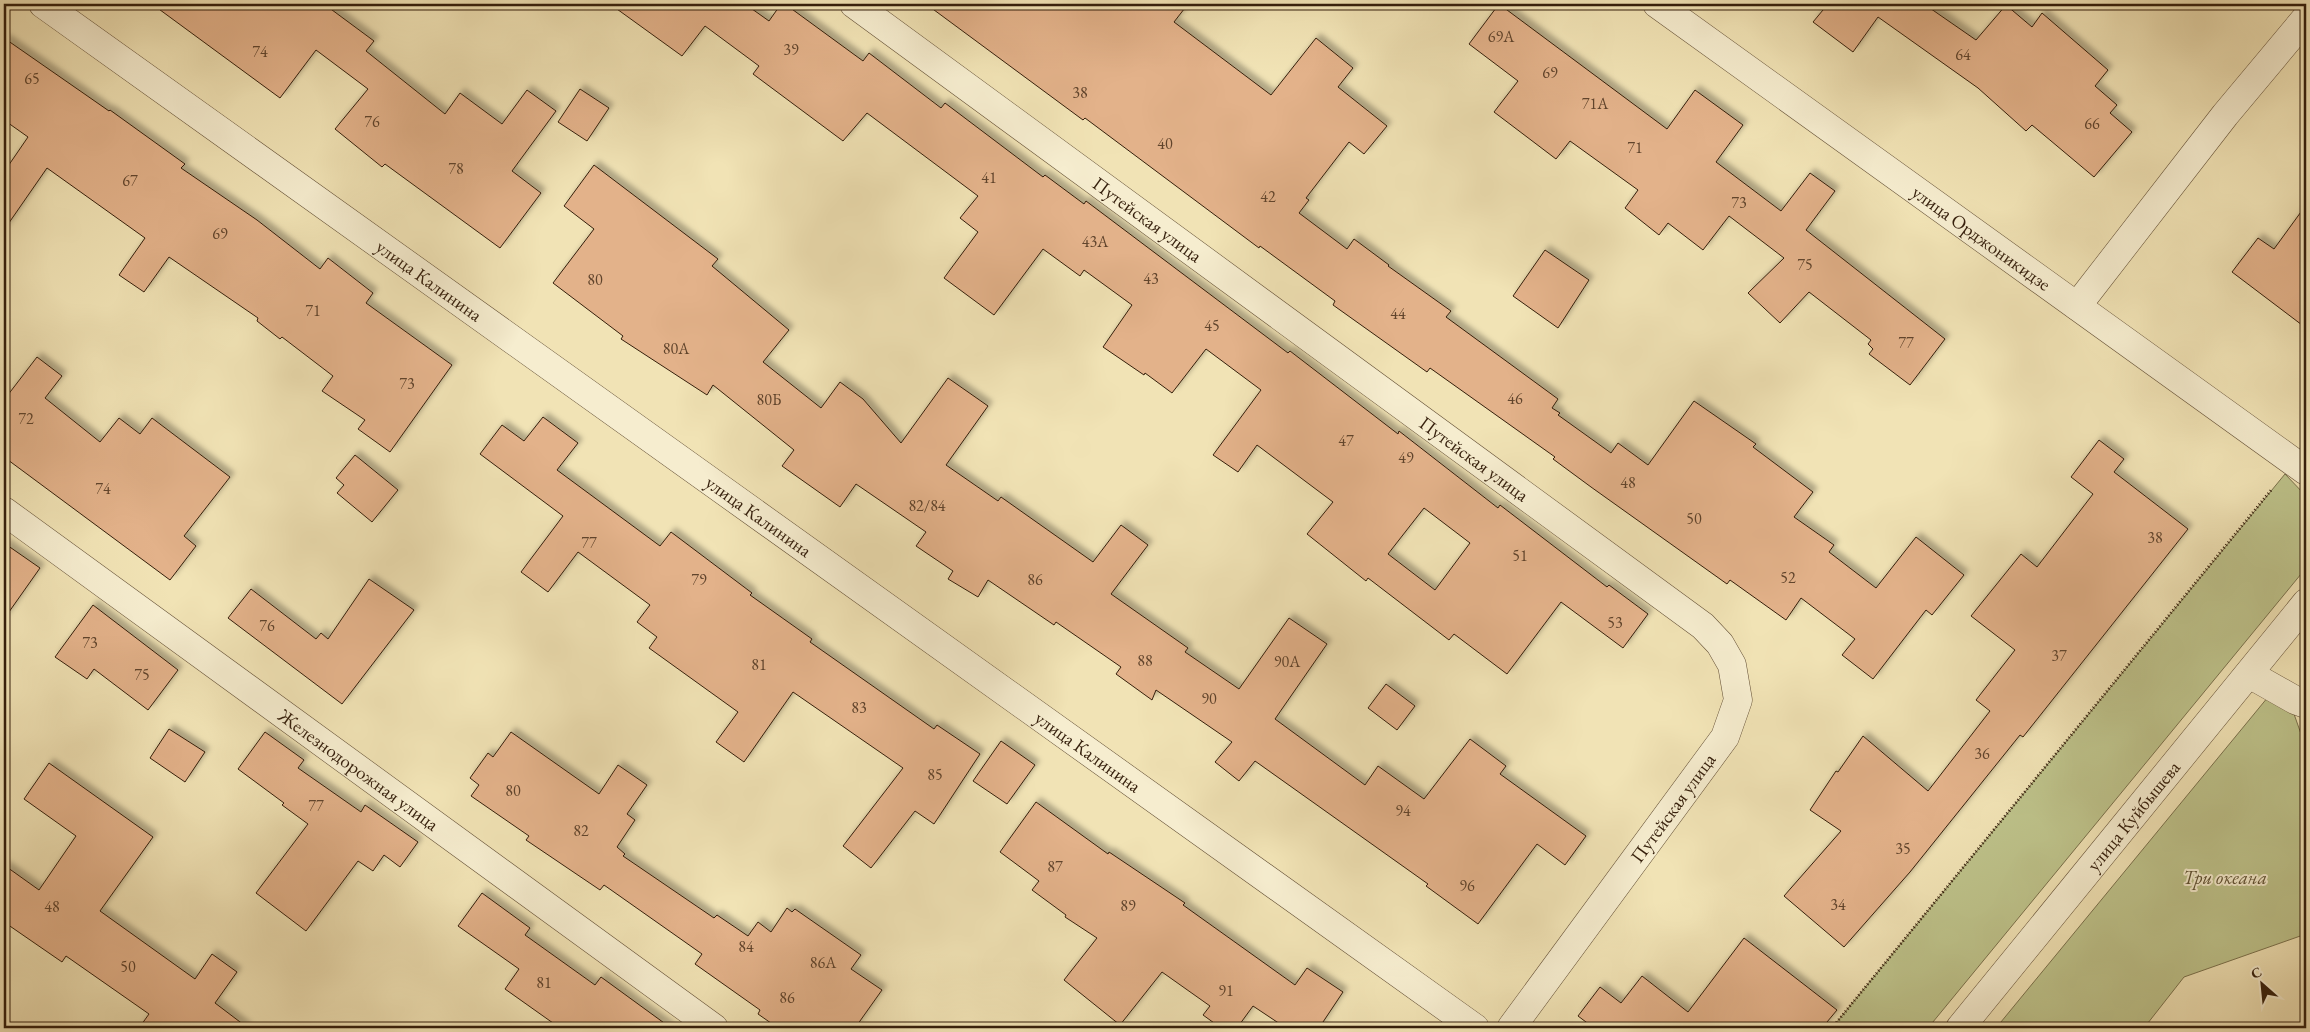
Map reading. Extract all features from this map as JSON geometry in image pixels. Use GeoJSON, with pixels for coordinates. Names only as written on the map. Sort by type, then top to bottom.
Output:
{"type":"FeatureCollection","features":[{"type":"Feature","properties":{"kind":"street","name":"улица Калинина"},"geometry":{"type":"LineString","coordinates":[[43,4],[1474,1028]]}},
{"type":"Feature","properties":{"kind":"street","name":"Путейская улица"},"geometry":{"type":"LineString","coordinates":[[854,4],[1703,626],[1720,644],[1732,665],[1738,700],[1725,737],[1510,1028]]}},
{"type":"Feature","properties":{"kind":"street","name":"улица Орджоникидзе"},"geometry":{"type":"LineString","coordinates":[[1657,4],[2301,466]]}},
{"type":"Feature","properties":{"kind":"street"},"geometry":{"type":"LineString","coordinates":[[2077,306],[2225,115],[2306,18]]}},
{"type":"Feature","properties":{"kind":"street","name":"Железнодорожная улица"},"geometry":{"type":"LineString","coordinates":[[4,512],[714,1028]]}},
{"type":"Feature","properties":{"kind":"street","name":"улица Куйбышева"},"geometry":{"type":"LineString","coordinates":[[1960,1028],[2306,604]]}},
{"type":"Feature","properties":{"kind":"street"},"geometry":{"type":"LineString","coordinates":[[2249,674],[2295,700],[2306,704]]}},
{"type":"Feature","properties":{"kind":"path"},"geometry":{"type":"LineString","coordinates":[[1832,1028],[2301,466]]}},
{"type":"Feature","properties":{"kind":"green space"},"geometry":{"type":"Polygon","coordinates":[[[2285,474],[2306,496],[2306,568],[1928,1028],[1832,1028],[2285,474]]]}},
{"type":"Feature","properties":{"kind":"green space","name":"Три океана"},"geometry":{"type":"Polygon","coordinates":[[[2282,680],[2306,748],[2306,934],[2184,977],[2144,1028],[1996,1028],[2282,680]]]}},
{"type":"Feature","properties":{"kind":"building"},"geometry":{"type":"Polygon","coordinates":[[[152,4],[324,4],[374,41],[366,51],[445,114],[460,93],[502,124],[527,90],[556,111],[512,171],[541,193],[500,248],[385,164],[382,167],[335,129],[368,89],[316,50],[280,98],[152,4]]]}},
{"type":"Feature","properties":{"kind":"building"},"geometry":{"type":"Polygon","coordinates":[[[610,4],[745,4],[769,21],[781,4],[785,4],[863,61],[869,53],[941,108],[945,103],[1043,177],[1045,175],[1084,204],[1086,201],[1288,353],[1290,351],[1398,434],[1399,431],[1498,508],[1500,505],[1607,587],[1609,585],[1648,614],[1623,648],[1561,602],[1507,674],[1454,634],[1449,640],[1368,578],[1366,581],[1307,534],[1333,502],[1257,445],[1238,472],[1213,455],[1261,390],[1206,349],[1172,393],[1145,373],[1144,375],[1103,347],[1132,305],[1084,270],[1080,276],[1043,249],[994,315],[944,278],[978,232],[960,218],[978,196],[867,113],[843,141],[753,74],[759,66],[705,26],[682,56],[610,4]],[[1424,508],[1388,554],[1435,590],[1470,543],[1424,508]]]}},
{"type":"Feature","properties":{"kind":"building"},"geometry":{"type":"Polygon","coordinates":[[[926,4],[1188,4],[1174,22],[1271,95],[1316,38],[1353,68],[1338,87],[1387,126],[1364,154],[1349,142],[1306,198],[1309,200],[1299,213],[1347,249],[1354,239],[1451,311],[1446,317],[1558,399],[1552,408],[1560,413],[1558,415],[1611,453],[1618,443],[1648,465],[1694,401],[1756,444],[1753,447],[1813,492],[1794,517],[1834,545],[1829,552],[1876,588],[1916,537],[1964,575],[1932,615],[1926,610],[1873,679],[1842,655],[1855,639],[1801,598],[1786,620],[1730,580],[1727,584],[1553,459],[1555,457],[1430,368],[1427,372],[1333,305],[1335,301],[1260,246],[1259,248],[1085,118],[1083,120],[926,4]]]}},
{"type":"Feature","properties":{"kind":"building"},"geometry":{"type":"Polygon","coordinates":[[[1499,4],[1667,129],[1695,90],[1743,125],[1716,162],[1781,211],[1810,173],[1835,191],[1806,230],[1945,339],[1910,385],[1869,354],[1873,349],[1868,344],[1871,340],[1809,292],[1780,323],[1748,293],[1784,258],[1729,216],[1703,250],[1668,223],[1659,235],[1625,208],[1638,190],[1570,141],[1556,159],[1494,112],[1518,81],[1469,44],[1499,4]]]}},
{"type":"Feature","properties":{"kind":"building"},"geometry":{"type":"Polygon","coordinates":[[[1828,4],[1924,4],[1976,40],[2006,5],[2032,27],[2042,13],[2108,70],[2095,86],[2117,105],[2110,113],[2132,132],[2094,177],[2032,125],[2026,131],[1978,88],[1878,17],[1853,52],[1813,22],[1828,4]]]}},
{"type":"Feature","properties":{"kind":"building"},"geometry":{"type":"Polygon","coordinates":[[[4,38],[185,164],[181,168],[257,220],[320,269],[328,258],[373,293],[366,303],[452,365],[390,452],[358,429],[365,420],[322,391],[333,376],[282,337],[280,339],[257,321],[258,318],[169,257],[144,292],[119,275],[145,238],[47,168],[4,230],[4,172],[28,137],[4,120],[4,38]]]}},
{"type":"Feature","properties":{"kind":"building"},"geometry":{"type":"Polygon","coordinates":[[[580,89],[609,108],[587,141],[558,122],[580,89]]]}},
{"type":"Feature","properties":{"kind":"building"},"geometry":{"type":"Polygon","coordinates":[[[594,165],[718,259],[712,266],[789,330],[763,362],[821,408],[840,382],[863,399],[901,443],[948,378],[988,406],[946,465],[998,501],[1001,497],[1093,562],[1121,525],[1148,545],[1111,594],[1188,648],[1185,652],[1239,689],[1289,618],[1327,644],[1275,719],[1365,785],[1378,766],[1424,799],[1470,739],[1506,766],[1500,774],[1586,836],[1565,865],[1537,844],[1478,924],[1426,886],[1428,884],[1255,761],[1239,781],[1215,762],[1232,742],[1156,690],[1152,700],[1116,674],[1121,667],[1056,622],[1054,625],[988,580],[978,597],[948,579],[953,571],[916,546],[926,532],[856,484],[840,507],[782,466],[794,450],[713,385],[707,395],[621,339],[623,336],[553,283],[594,229],[564,206],[594,165]]]}},
{"type":"Feature","properties":{"kind":"building"},"geometry":{"type":"Polygon","coordinates":[[[2306,205],[2306,328],[2232,272],[2258,238],[2274,249],[2306,205]]]}},
{"type":"Feature","properties":{"kind":"building"},"geometry":{"type":"Polygon","coordinates":[[[1545,250],[1589,280],[1558,328],[1513,296],[1545,250]]]}},
{"type":"Feature","properties":{"kind":"building"},"geometry":{"type":"Polygon","coordinates":[[[37,357],[62,376],[45,398],[100,442],[119,418],[140,434],[152,418],[230,477],[184,536],[196,546],[170,580],[4,457],[4,400],[37,357]]]}},
{"type":"Feature","properties":{"kind":"building"},"geometry":{"type":"Polygon","coordinates":[[[543,417],[578,443],[557,470],[660,546],[671,532],[752,593],[750,595],[812,639],[810,642],[934,729],[937,725],[980,754],[934,824],[915,811],[871,868],[843,846],[903,768],[793,692],[744,762],[716,742],[738,712],[649,648],[657,637],[637,622],[650,605],[578,552],[548,592],[521,572],[563,516],[480,454],[502,425],[524,441],[543,417]]]}},
{"type":"Feature","properties":{"kind":"building"},"geometry":{"type":"Polygon","coordinates":[[[2099,440],[2124,459],[2114,472],[2188,529],[2023,737],[2020,735],[1910,872],[1844,947],[1784,896],[1841,831],[1810,810],[1836,771],[1838,772],[1863,736],[1928,791],[1990,711],[1976,700],[2015,650],[1971,616],[2021,554],[2037,567],[2093,494],[2071,477],[2099,440]]]}},
{"type":"Feature","properties":{"kind":"building"},"geometry":{"type":"Polygon","coordinates":[[[355,455],[398,490],[372,522],[337,493],[344,485],[336,478],[355,455]]]}},
{"type":"Feature","properties":{"kind":"building"},"geometry":{"type":"Polygon","coordinates":[[[4,543],[40,568],[4,619],[4,543]]]}},
{"type":"Feature","properties":{"kind":"building"},"geometry":{"type":"Polygon","coordinates":[[[369,579],[414,610],[342,704],[228,618],[251,589],[316,639],[321,633],[328,639],[369,579]]]}},
{"type":"Feature","properties":{"kind":"building"},"geometry":{"type":"Polygon","coordinates":[[[93,605],[178,670],[148,710],[94,669],[87,679],[55,657],[93,605]]]}},
{"type":"Feature","properties":{"kind":"building"},"geometry":{"type":"Polygon","coordinates":[[[1386,684],[1415,706],[1397,730],[1368,708],[1386,684]]]}},
{"type":"Feature","properties":{"kind":"building"},"geometry":{"type":"Polygon","coordinates":[[[169,729],[205,752],[185,782],[150,758],[169,729]]]}},
{"type":"Feature","properties":{"kind":"building"},"geometry":{"type":"Polygon","coordinates":[[[265,732],[304,760],[298,768],[361,812],[365,805],[418,842],[400,867],[384,855],[373,871],[358,861],[306,931],[256,893],[308,824],[282,805],[284,803],[238,769],[265,732]]]}},
{"type":"Feature","properties":{"kind":"building"},"geometry":{"type":"Polygon","coordinates":[[[511,732],[599,794],[618,765],[647,785],[627,814],[635,820],[617,847],[625,854],[623,856],[714,918],[717,915],[748,936],[758,922],[771,932],[787,908],[792,912],[795,909],[861,955],[851,969],[882,990],[855,1028],[778,1028],[758,1014],[760,1010],[695,964],[702,954],[604,885],[600,890],[526,840],[529,836],[471,796],[479,785],[470,778],[488,753],[493,757],[511,732]]]}},
{"type":"Feature","properties":{"kind":"building"},"geometry":{"type":"Polygon","coordinates":[[[1001,741],[1035,765],[1007,804],[973,781],[1001,741]]]}},
{"type":"Feature","properties":{"kind":"building"},"geometry":{"type":"Polygon","coordinates":[[[49,763],[153,837],[100,911],[195,979],[212,954],[237,972],[215,1003],[248,1028],[139,1028],[149,1014],[66,956],[62,962],[4,922],[4,865],[39,890],[76,836],[24,799],[49,763]]]}},
{"type":"Feature","properties":{"kind":"building"},"geometry":{"type":"Polygon","coordinates":[[[1036,802],[1108,854],[1109,852],[1185,903],[1183,905],[1295,985],[1307,968],[1343,992],[1319,1028],[1286,1028],[1253,1006],[1237,1028],[1221,1028],[1203,1015],[1210,1006],[1162,972],[1120,1025],[1064,980],[1097,938],[1065,917],[1066,915],[1032,890],[1039,881],[1000,852],[1036,802]]]}},
{"type":"Feature","properties":{"kind":"building"},"geometry":{"type":"Polygon","coordinates":[[[482,893],[530,928],[525,935],[595,985],[601,977],[671,1028],[560,1028],[505,989],[519,969],[458,926],[482,893]]]}},
{"type":"Feature","properties":{"kind":"building"},"geometry":{"type":"Polygon","coordinates":[[[1744,938],[1837,1010],[1822,1028],[1594,1028],[1578,1016],[1600,987],[1621,1003],[1642,976],[1688,1012],[1744,938]]]}}]}
